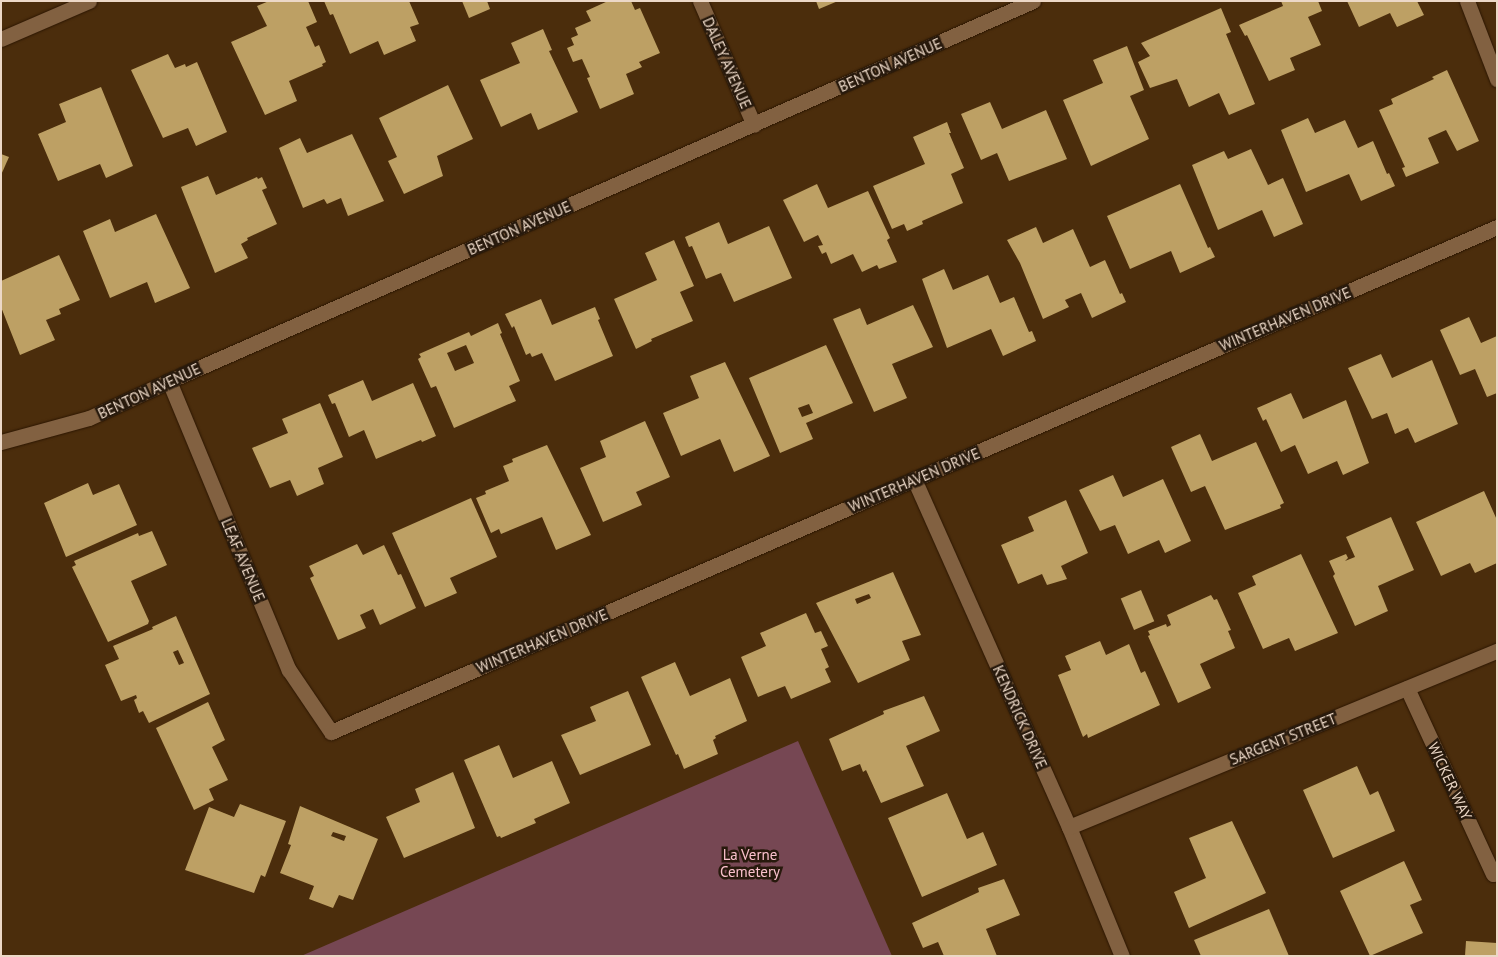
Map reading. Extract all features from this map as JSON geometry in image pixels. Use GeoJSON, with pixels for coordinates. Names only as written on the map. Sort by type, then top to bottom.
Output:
{"type":"FeatureCollection","features":[{"type":"Feature","properties":{"kind":"street"},"geometry":{"type":"LineString","coordinates":[[1,39],[89,1]]}},
{"type":"Feature","properties":{"kind":"street","name":"DALEY AVENUE"},"geometry":{"type":"LineString","coordinates":[[700,1],[754,125]]}},
{"type":"Feature","properties":{"kind":"street","name":"BENTON AVENUE"},"geometry":{"type":"LineString","coordinates":[[1,442],[89,418],[169,381],[1033,1]]}},
{"type":"Feature","properties":{"kind":"street"},"geometry":{"type":"LineString","coordinates":[[1467,1],[1497,79]]}},
{"type":"Feature","properties":{"kind":"street","name":"WINTERHAVEN DRIVE"},"geometry":{"type":"LineString","coordinates":[[331,732],[1497,227]]}},
{"type":"Feature","properties":{"kind":"street","name":"LEAF AVENUE"},"geometry":{"type":"LineString","coordinates":[[169,381],[289,670],[331,732]]}},
{"type":"Feature","properties":{"kind":"street","name":"KENDRICK DRIVE"},"geometry":{"type":"LineString","coordinates":[[914,479],[1069,827],[1122,956]]}},
{"type":"Feature","properties":{"kind":"street","name":"SARGENT STREET"},"geometry":{"type":"LineString","coordinates":[[1069,827],[1497,651]]}},
{"type":"Feature","properties":{"kind":"street","name":"WICKER WAY"},"geometry":{"type":"LineString","coordinates":[[1407,688],[1493,874]]}},
{"type":"Feature","properties":{"kind":"green space","name":"La Verne Cemetery"},"geometry":{"type":"Polygon","coordinates":[[[798,741],[892,956],[301,956],[798,741]]]}},
{"type":"Feature","properties":{"kind":"building"},"geometry":{"type":"Polygon","coordinates":[[[269,1],[308,1],[317,22],[306,27],[315,47],[319,45],[326,62],[322,64],[323,66],[289,81],[297,101],[265,115],[231,42],[267,26],[257,6],[269,1]]]}},
{"type":"Feature","properties":{"kind":"building"},"geometry":{"type":"Polygon","coordinates":[[[324,1],[409,1],[419,24],[410,27],[416,41],[384,55],[378,41],[350,54],[333,14],[330,15],[324,1]]]}},
{"type":"Feature","properties":{"kind":"building"},"geometry":{"type":"Polygon","coordinates":[[[462,1],[487,1],[490,9],[469,18],[462,1]]]}},
{"type":"Feature","properties":{"kind":"building"},"geometry":{"type":"Polygon","coordinates":[[[608,1],[631,1],[635,10],[640,8],[660,53],[639,62],[642,67],[626,74],[634,94],[600,109],[587,78],[590,77],[582,59],[573,62],[567,48],[574,45],[571,38],[578,35],[575,28],[591,21],[586,11],[608,1]]]}},
{"type":"Feature","properties":{"kind":"building"},"geometry":{"type":"Polygon","coordinates":[[[816,1],[838,1],[819,9],[816,1]]]}},
{"type":"Feature","properties":{"kind":"building"},"geometry":{"type":"Polygon","coordinates":[[[1281,1],[1318,1],[1322,11],[1308,17],[1321,45],[1290,58],[1295,70],[1269,81],[1247,35],[1245,36],[1239,25],[1283,6],[1281,1]]]}},
{"type":"Feature","properties":{"kind":"building"},"geometry":{"type":"Polygon","coordinates":[[[1347,1],[1417,1],[1424,15],[1397,27],[1390,13],[1359,27],[1347,1]]]}},
{"type":"Feature","properties":{"kind":"building"},"geometry":{"type":"Polygon","coordinates":[[[1221,8],[1231,32],[1226,34],[1255,104],[1229,115],[1219,93],[1189,107],[1177,79],[1150,88],[1138,62],[1150,56],[1141,43],[1221,8]]]}},
{"type":"Feature","properties":{"kind":"building"},"geometry":{"type":"Polygon","coordinates":[[[543,29],[552,50],[549,51],[578,112],[538,130],[531,113],[501,127],[480,80],[520,63],[511,43],[543,29]]]}},
{"type":"Feature","properties":{"kind":"building"},"geometry":{"type":"Polygon","coordinates":[[[1127,46],[1144,90],[1130,96],[1149,139],[1091,166],[1063,100],[1103,83],[1093,60],[1127,46]]]}},
{"type":"Feature","properties":{"kind":"building"},"geometry":{"type":"Polygon","coordinates":[[[168,54],[175,68],[185,64],[186,67],[197,62],[227,132],[196,146],[188,128],[163,138],[131,70],[168,54]]]}},
{"type":"Feature","properties":{"kind":"building"},"geometry":{"type":"Polygon","coordinates":[[[1447,70],[1479,141],[1457,151],[1446,130],[1428,138],[1439,163],[1406,177],[1402,168],[1405,167],[1379,110],[1393,104],[1391,99],[1434,79],[1432,77],[1447,70]]]}},
{"type":"Feature","properties":{"kind":"building"},"geometry":{"type":"Polygon","coordinates":[[[448,85],[473,139],[437,156],[443,176],[404,194],[388,161],[397,157],[379,118],[448,85]]]}},
{"type":"Feature","properties":{"kind":"building"},"geometry":{"type":"Polygon","coordinates":[[[101,87],[133,166],[106,178],[100,164],[58,181],[38,134],[66,122],[59,104],[101,87]]]}},
{"type":"Feature","properties":{"kind":"building"},"geometry":{"type":"Polygon","coordinates":[[[990,102],[1002,129],[1046,110],[1067,159],[1009,181],[997,153],[981,160],[961,114],[990,102]]]}},
{"type":"Feature","properties":{"kind":"building"},"geometry":{"type":"Polygon","coordinates":[[[1308,118],[1315,133],[1345,120],[1358,148],[1373,141],[1387,174],[1389,173],[1395,186],[1361,201],[1349,174],[1306,192],[1281,130],[1308,118]]]}},
{"type":"Feature","properties":{"kind":"building"},"geometry":{"type":"Polygon","coordinates":[[[947,122],[951,133],[949,133],[964,168],[951,174],[963,203],[922,221],[923,224],[907,231],[904,224],[892,229],[873,186],[925,164],[913,137],[947,122]]]}},
{"type":"Feature","properties":{"kind":"building"},"geometry":{"type":"Polygon","coordinates":[[[352,134],[384,201],[348,216],[341,198],[327,204],[324,199],[303,208],[279,148],[300,138],[307,153],[352,134]]]}},
{"type":"Feature","properties":{"kind":"building"},"geometry":{"type":"Polygon","coordinates":[[[1251,149],[1268,185],[1283,178],[1303,224],[1274,237],[1262,210],[1218,230],[1192,165],[1224,151],[1228,159],[1251,149]]]}},
{"type":"Feature","properties":{"kind":"building"},"geometry":{"type":"Polygon","coordinates":[[[1,154],[9,157],[1,175],[1,154]]]}},
{"type":"Feature","properties":{"kind":"building"},"geometry":{"type":"Polygon","coordinates":[[[208,176],[216,195],[257,177],[258,179],[262,177],[267,188],[262,190],[277,224],[247,238],[248,240],[241,244],[248,258],[215,273],[181,187],[208,176]]]}},
{"type":"Feature","properties":{"kind":"building"},"geometry":{"type":"Polygon","coordinates":[[[817,184],[828,208],[868,191],[890,238],[887,240],[897,262],[879,269],[877,265],[862,272],[853,254],[831,264],[826,252],[822,254],[818,246],[823,245],[818,235],[804,242],[783,200],[817,184]]]}},
{"type":"Feature","properties":{"kind":"building"},"geometry":{"type":"Polygon","coordinates":[[[1180,184],[1208,248],[1210,247],[1215,257],[1180,273],[1171,251],[1130,269],[1107,216],[1180,184]]]}},
{"type":"Feature","properties":{"kind":"building"},"geometry":{"type":"Polygon","coordinates":[[[156,214],[190,288],[155,303],[147,282],[110,298],[83,231],[110,219],[115,232],[156,214]]]}},
{"type":"Feature","properties":{"kind":"building"},"geometry":{"type":"Polygon","coordinates":[[[719,222],[728,244],[769,226],[792,278],[734,302],[721,273],[706,279],[692,246],[689,247],[685,237],[719,222]]]}},
{"type":"Feature","properties":{"kind":"building"},"geometry":{"type":"Polygon","coordinates":[[[1036,227],[1043,243],[1073,229],[1090,267],[1105,260],[1120,294],[1122,293],[1126,302],[1092,318],[1081,293],[1065,300],[1069,307],[1043,319],[1020,263],[1007,240],[1036,227]]]}},
{"type":"Feature","properties":{"kind":"building"},"geometry":{"type":"Polygon","coordinates":[[[674,240],[694,286],[680,292],[693,321],[651,339],[652,341],[636,349],[614,299],[657,280],[645,253],[674,240]]]}},
{"type":"Feature","properties":{"kind":"building"},"geometry":{"type":"Polygon","coordinates":[[[59,255],[80,300],[59,309],[61,314],[46,320],[55,340],[20,355],[1,307],[1,281],[59,255]]]}},
{"type":"Feature","properties":{"kind":"building"},"geometry":{"type":"Polygon","coordinates":[[[944,269],[953,290],[988,275],[1000,303],[1014,297],[1029,332],[1032,331],[1036,341],[1003,356],[991,329],[947,348],[922,279],[944,269]]]}},
{"type":"Feature","properties":{"kind":"building"},"geometry":{"type":"Polygon","coordinates":[[[541,299],[552,325],[595,307],[600,319],[598,320],[613,356],[555,381],[542,353],[532,357],[530,353],[526,355],[514,326],[512,328],[505,314],[541,299]]]}},
{"type":"Feature","properties":{"kind":"building"},"geometry":{"type":"Polygon","coordinates":[[[913,305],[933,347],[892,364],[907,398],[874,412],[833,319],[860,308],[867,325],[913,305]]]}},
{"type":"Feature","properties":{"kind":"building"},"geometry":{"type":"Polygon","coordinates":[[[1469,317],[1481,343],[1497,336],[1497,393],[1487,397],[1475,369],[1460,375],[1440,330],[1469,317]]]}},
{"type":"Feature","properties":{"kind":"building"},"geometry":{"type":"Polygon","coordinates":[[[498,323],[502,333],[500,334],[520,381],[509,386],[516,401],[454,428],[436,386],[431,388],[418,359],[421,357],[419,354],[469,332],[471,336],[498,323]],[[466,345],[447,353],[455,371],[474,363],[466,345]]]}},
{"type":"Feature","properties":{"kind":"building"},"geometry":{"type":"Polygon","coordinates":[[[826,345],[853,403],[806,423],[813,439],[780,453],[749,378],[826,345]],[[809,404],[798,408],[802,417],[813,413],[809,404]]]}},
{"type":"Feature","properties":{"kind":"building"},"geometry":{"type":"Polygon","coordinates":[[[1381,354],[1392,378],[1432,360],[1458,424],[1415,443],[1408,428],[1395,434],[1387,413],[1372,419],[1348,368],[1381,354]]]}},
{"type":"Feature","properties":{"kind":"building"},"geometry":{"type":"Polygon","coordinates":[[[725,362],[770,456],[734,472],[720,439],[681,456],[663,413],[699,398],[690,376],[725,362]]]}},
{"type":"Feature","properties":{"kind":"building"},"geometry":{"type":"Polygon","coordinates":[[[363,380],[372,401],[413,383],[436,436],[422,442],[421,440],[376,459],[364,430],[349,437],[335,403],[332,404],[328,395],[363,380]]]}},
{"type":"Feature","properties":{"kind":"building"},"geometry":{"type":"Polygon","coordinates":[[[1291,393],[1303,419],[1346,400],[1369,463],[1343,475],[1337,461],[1308,474],[1295,445],[1281,452],[1266,419],[1263,421],[1257,408],[1291,393]]]}},
{"type":"Feature","properties":{"kind":"building"},"geometry":{"type":"Polygon","coordinates":[[[320,403],[343,457],[318,468],[324,484],[297,496],[290,480],[270,488],[252,448],[288,433],[282,419],[320,403]]]}},
{"type":"Feature","properties":{"kind":"building"},"geometry":{"type":"Polygon","coordinates":[[[645,421],[670,477],[636,492],[642,505],[603,522],[580,468],[606,457],[600,441],[645,421]]]}},
{"type":"Feature","properties":{"kind":"building"},"geometry":{"type":"Polygon","coordinates":[[[1200,434],[1212,461],[1256,442],[1284,503],[1280,505],[1281,508],[1225,530],[1205,486],[1191,492],[1171,447],[1200,434]]]}},
{"type":"Feature","properties":{"kind":"building"},"geometry":{"type":"Polygon","coordinates":[[[547,445],[591,535],[556,550],[542,517],[501,534],[499,529],[491,533],[476,498],[486,494],[485,491],[509,481],[503,466],[513,462],[512,459],[547,445]]]}},
{"type":"Feature","properties":{"kind":"building"},"geometry":{"type":"Polygon","coordinates":[[[1113,475],[1123,497],[1163,479],[1191,541],[1165,553],[1159,540],[1128,554],[1115,525],[1100,531],[1079,490],[1113,475]]]}},
{"type":"Feature","properties":{"kind":"building"},"geometry":{"type":"Polygon","coordinates":[[[88,483],[93,495],[119,484],[137,525],[66,557],[44,503],[88,483]]]}},
{"type":"Feature","properties":{"kind":"building"},"geometry":{"type":"Polygon","coordinates":[[[1484,491],[1497,520],[1497,563],[1475,573],[1470,563],[1441,576],[1416,522],[1484,491]]]}},
{"type":"Feature","properties":{"kind":"building"},"geometry":{"type":"Polygon","coordinates":[[[471,498],[497,557],[450,578],[457,593],[425,607],[392,533],[471,498]]]}},
{"type":"Feature","properties":{"kind":"building"},"geometry":{"type":"Polygon","coordinates":[[[1066,500],[1088,553],[1061,566],[1067,579],[1047,585],[1042,574],[1018,584],[1001,545],[1034,531],[1028,517],[1066,500]]]}},
{"type":"Feature","properties":{"kind":"building"},"geometry":{"type":"Polygon","coordinates":[[[1391,517],[1414,570],[1378,586],[1388,611],[1355,626],[1333,576],[1335,574],[1329,561],[1346,554],[1348,558],[1345,561],[1355,557],[1346,537],[1391,517]]]}},
{"type":"Feature","properties":{"kind":"building"},"geometry":{"type":"Polygon","coordinates":[[[152,531],[167,565],[131,581],[149,621],[148,624],[108,642],[72,567],[76,565],[74,561],[138,533],[139,536],[152,531]]]}},
{"type":"Feature","properties":{"kind":"building"},"geometry":{"type":"Polygon","coordinates":[[[357,544],[363,555],[384,545],[398,575],[401,574],[416,608],[380,625],[373,609],[360,615],[366,628],[338,640],[310,578],[314,576],[309,566],[357,544]]]}},
{"type":"Feature","properties":{"kind":"building"},"geometry":{"type":"Polygon","coordinates":[[[1301,554],[1338,633],[1295,651],[1289,638],[1263,649],[1238,593],[1256,585],[1252,576],[1301,554]]]}},
{"type":"Feature","properties":{"kind":"building"},"geometry":{"type":"Polygon","coordinates":[[[893,572],[921,635],[902,641],[910,660],[858,683],[816,603],[893,572]],[[869,594],[855,599],[857,604],[871,598],[869,594]]]}},
{"type":"Feature","properties":{"kind":"building"},"geometry":{"type":"Polygon","coordinates":[[[1141,590],[1154,621],[1134,630],[1121,599],[1141,590]]]}},
{"type":"Feature","properties":{"kind":"building"},"geometry":{"type":"Polygon","coordinates":[[[1211,595],[1214,600],[1217,599],[1231,630],[1228,631],[1235,648],[1200,664],[1211,688],[1178,703],[1148,636],[1150,635],[1148,631],[1166,624],[1167,627],[1171,625],[1167,615],[1211,595]]]}},
{"type":"Feature","properties":{"kind":"building"},"geometry":{"type":"Polygon","coordinates":[[[806,613],[815,633],[821,631],[828,646],[821,649],[829,667],[825,669],[831,682],[791,699],[785,686],[758,697],[741,657],[766,646],[760,633],[806,613]]]}},
{"type":"Feature","properties":{"kind":"building"},"geometry":{"type":"Polygon","coordinates":[[[176,616],[210,694],[149,723],[143,711],[139,713],[134,700],[137,698],[136,695],[121,701],[105,665],[119,659],[113,646],[153,629],[152,627],[176,616]],[[178,650],[173,652],[179,665],[184,663],[178,650]]]}},
{"type":"Feature","properties":{"kind":"building"},"geometry":{"type":"Polygon","coordinates":[[[1100,641],[1106,655],[1129,644],[1141,673],[1145,671],[1160,705],[1088,738],[1087,734],[1083,737],[1058,675],[1071,670],[1065,656],[1100,641]]]}},
{"type":"Feature","properties":{"kind":"building"},"geometry":{"type":"Polygon","coordinates":[[[675,662],[690,696],[730,678],[747,721],[715,736],[716,738],[713,740],[718,754],[684,769],[641,677],[675,662]]]}},
{"type":"Feature","properties":{"kind":"building"},"geometry":{"type":"Polygon","coordinates":[[[628,691],[651,745],[580,775],[561,735],[596,721],[590,707],[628,691]]]}},
{"type":"Feature","properties":{"kind":"building"},"geometry":{"type":"Polygon","coordinates":[[[924,696],[940,731],[906,746],[924,786],[881,803],[866,770],[863,772],[860,764],[842,771],[829,739],[884,714],[883,711],[924,696]]]}},
{"type":"Feature","properties":{"kind":"building"},"geometry":{"type":"Polygon","coordinates":[[[208,702],[225,740],[212,747],[228,780],[209,789],[214,800],[194,810],[156,728],[208,702]]]}},
{"type":"Feature","properties":{"kind":"building"},"geometry":{"type":"Polygon","coordinates":[[[499,745],[513,778],[552,761],[570,803],[534,819],[536,823],[501,838],[500,836],[497,837],[464,760],[499,745]]]}},
{"type":"Feature","properties":{"kind":"building"},"geometry":{"type":"Polygon","coordinates":[[[1357,766],[1370,795],[1378,791],[1395,831],[1333,858],[1303,790],[1357,766]]]}},
{"type":"Feature","properties":{"kind":"building"},"geometry":{"type":"Polygon","coordinates":[[[453,772],[475,828],[404,858],[386,817],[420,802],[415,789],[453,772]]]}},
{"type":"Feature","properties":{"kind":"building"},"geometry":{"type":"Polygon","coordinates":[[[947,793],[967,839],[983,832],[997,865],[922,897],[888,818],[947,793]]]}},
{"type":"Feature","properties":{"kind":"building"},"geometry":{"type":"Polygon","coordinates":[[[240,804],[286,821],[265,877],[261,875],[254,893],[185,870],[209,807],[234,817],[240,804]]]}},
{"type":"Feature","properties":{"kind":"building"},"geometry":{"type":"Polygon","coordinates":[[[300,806],[378,839],[353,900],[339,895],[333,908],[309,899],[314,886],[280,873],[291,845],[288,844],[300,806]],[[333,832],[331,836],[344,841],[346,836],[333,832]]]}},
{"type":"Feature","properties":{"kind":"building"},"geometry":{"type":"Polygon","coordinates":[[[1232,821],[1266,893],[1189,928],[1174,892],[1206,878],[1189,838],[1232,821]]]}},
{"type":"Feature","properties":{"kind":"building"},"geometry":{"type":"Polygon","coordinates":[[[1404,861],[1422,900],[1410,905],[1423,933],[1370,956],[1340,891],[1404,861]]]}},
{"type":"Feature","properties":{"kind":"building"},"geometry":{"type":"Polygon","coordinates":[[[1004,879],[1020,915],[986,929],[997,956],[944,956],[938,942],[923,948],[912,923],[979,892],[978,888],[1004,879]]]}},
{"type":"Feature","properties":{"kind":"building"},"geometry":{"type":"Polygon","coordinates":[[[1269,909],[1289,956],[1201,956],[1194,940],[1269,909]]]}},
{"type":"Feature","properties":{"kind":"building"},"geometry":{"type":"Polygon","coordinates":[[[1466,941],[1497,943],[1497,956],[1465,956],[1466,941]]]}}]}
